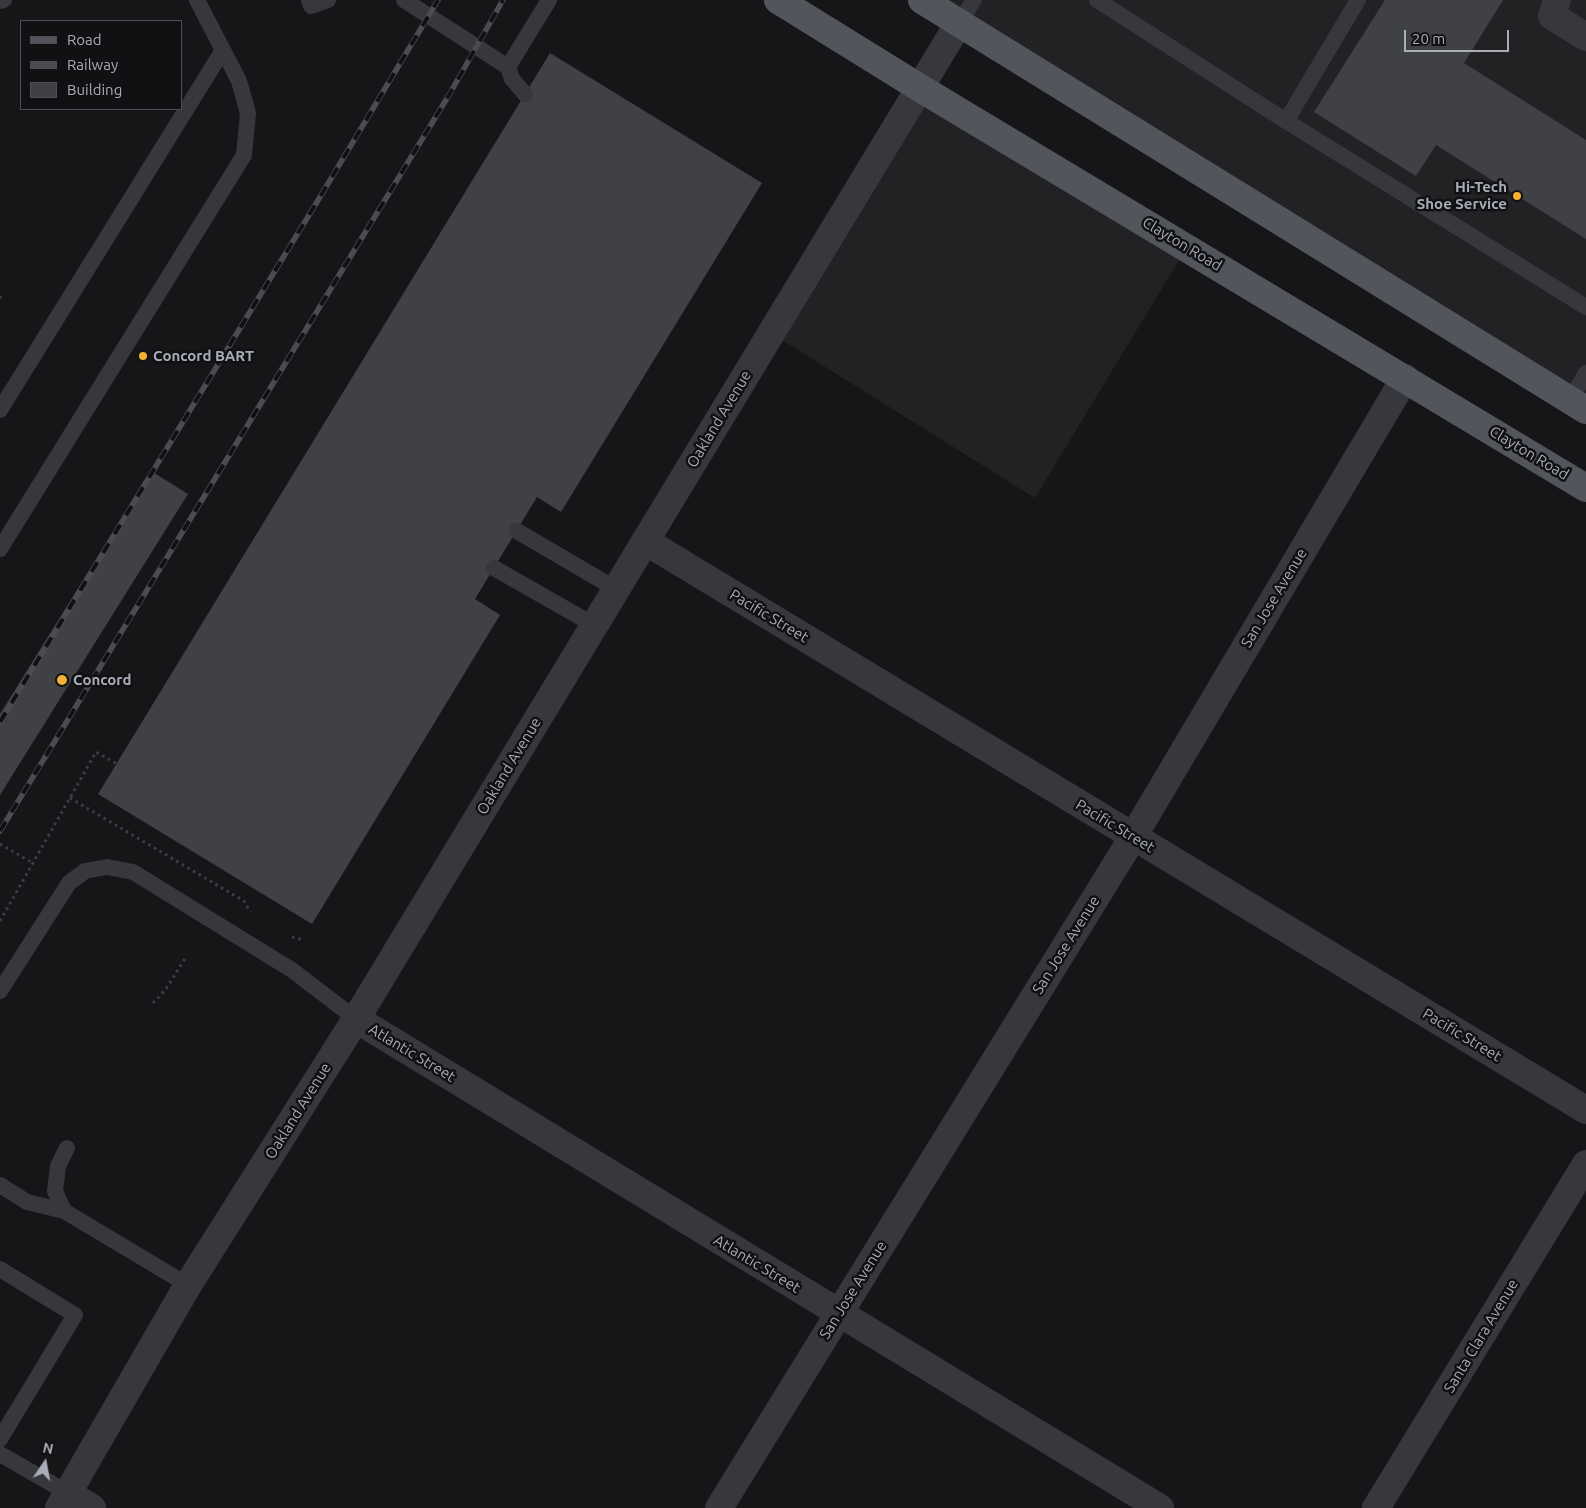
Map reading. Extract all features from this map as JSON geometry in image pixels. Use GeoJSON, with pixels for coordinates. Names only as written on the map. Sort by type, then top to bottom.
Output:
{"type":"FeatureCollection","features":[{"type":"Feature","properties":{"kind":"main road","name":"Clayton Road"},"geometry":{"type":"LineString","coordinates":[[778,0],[920,88],[1586,488]]}},
{"type":"Feature","properties":{"kind":"main road"},"geometry":{"type":"LineString","coordinates":[[922,0],[1578,405]]}},
{"type":"Feature","properties":{"kind":"street"},"geometry":{"type":"LineString","coordinates":[[1557,0],[1552,16],[1586,37]]}},
{"type":"Feature","properties":{"kind":"street","name":"Oakland Avenue"},"geometry":{"type":"LineString","coordinates":[[64,1501],[188,1285],[356,1019],[959,23]]}},
{"type":"Feature","properties":{"kind":"street","name":"San Jose Avenue"},"geometry":{"type":"LineString","coordinates":[[719,1508],[1133,837],[1405,378]]}},
{"type":"Feature","properties":{"kind":"street","name":"Pacific Street"},"geometry":{"type":"LineString","coordinates":[[645,541],[1586,1110]]}},
{"type":"Feature","properties":{"kind":"street","name":"Atlantic Street"},"geometry":{"type":"LineString","coordinates":[[356,1019],[838,1314],[1160,1508]]}},
{"type":"Feature","properties":{"kind":"street","name":"Santa Clara Avenue"},"geometry":{"type":"LineString","coordinates":[[1376,1508],[1586,1164]]}},
{"type":"Feature","properties":{"kind":"street"},"geometry":{"type":"LineString","coordinates":[[64,1501],[92,1508]]}},
{"type":"Feature","properties":{"kind":"lane"},"geometry":{"type":"LineString","coordinates":[[0,1],[4,0]]}},
{"type":"Feature","properties":{"kind":"lane"},"geometry":{"type":"LineString","coordinates":[[0,549],[244,155],[248,113],[239,81],[197,0]]}},
{"type":"Feature","properties":{"kind":"lane"},"geometry":{"type":"LineString","coordinates":[[310,0],[311,6],[328,0]]}},
{"type":"Feature","properties":{"kind":"lane"},"geometry":{"type":"LineString","coordinates":[[404,0],[508,67],[512,79],[526,94]]}},
{"type":"Feature","properties":{"kind":"lane"},"geometry":{"type":"LineString","coordinates":[[508,67],[549,0]]}},
{"type":"Feature","properties":{"kind":"lane"},"geometry":{"type":"LineString","coordinates":[[959,23],[974,0]]}},
{"type":"Feature","properties":{"kind":"lane"},"geometry":{"type":"LineString","coordinates":[[1097,0],[1286,121],[1586,307]]}},
{"type":"Feature","properties":{"kind":"lane"},"geometry":{"type":"LineString","coordinates":[[1286,121],[1358,0]]}},
{"type":"Feature","properties":{"kind":"lane"},"geometry":{"type":"LineString","coordinates":[[0,410],[224,50]]}},
{"type":"Feature","properties":{"kind":"lane"},"geometry":{"type":"LineString","coordinates":[[1578,405],[1586,374]]}},
{"type":"Feature","properties":{"kind":"lane"},"geometry":{"type":"LineString","coordinates":[[517,531],[616,589]]}},
{"type":"Feature","properties":{"kind":"lane"},"geometry":{"type":"LineString","coordinates":[[494,568],[594,625]]}},
{"type":"Feature","properties":{"kind":"lane"},"geometry":{"type":"LineString","coordinates":[[0,991],[68,883],[85,871],[107,867],[133,872],[292,970],[356,1019]]}},
{"type":"Feature","properties":{"kind":"lane"},"geometry":{"type":"LineString","coordinates":[[64,1211],[55,1191],[58,1166],[67,1148]]}},
{"type":"Feature","properties":{"kind":"lane"},"geometry":{"type":"LineString","coordinates":[[0,1185],[27,1202],[64,1211],[188,1285]]}},
{"type":"Feature","properties":{"kind":"lane"},"geometry":{"type":"LineString","coordinates":[[0,1439],[75,1315],[6,1273]]}},
{"type":"Feature","properties":{"kind":"lane"},"geometry":{"type":"LineString","coordinates":[[0,1454],[64,1501]]}},
{"type":"Feature","properties":{"kind":"path"},"geometry":{"type":"LineString","coordinates":[[0,296],[0,301]]}},
{"type":"Feature","properties":{"kind":"path"},"geometry":{"type":"LineString","coordinates":[[0,921],[96,752],[117,764]]}},
{"type":"Feature","properties":{"kind":"path"},"geometry":{"type":"LineString","coordinates":[[70,798],[244,901],[250,912],[257,916]]}},
{"type":"Feature","properties":{"kind":"path"},"geometry":{"type":"LineString","coordinates":[[0,844],[33,863]]}},
{"type":"Feature","properties":{"kind":"path"},"geometry":{"type":"LineString","coordinates":[[286,935],[304,940]]}},
{"type":"Feature","properties":{"kind":"path"},"geometry":{"type":"LineString","coordinates":[[153,1002],[166,989],[186,957]]}},
{"type":"Feature","properties":{"kind":"shaded area"},"geometry":{"type":"Polygon","coordinates":[[[922,0],[1586,0],[1586,410],[922,0]]]}},
{"type":"Feature","properties":{"kind":"shaded area"},"geometry":{"type":"Polygon","coordinates":[[[920,88],[1187,247],[1035,498],[771,333],[920,88]]]}},
{"type":"Feature","properties":{"kind":"building"},"geometry":{"type":"Polygon","coordinates":[[[1385,0],[1503,0],[1464,63],[1586,140],[1586,239],[1436,145],[1416,176],[1314,112],[1385,0]]]}},
{"type":"Feature","properties":{"kind":"building"},"geometry":{"type":"Polygon","coordinates":[[[550,53],[762,183],[561,512],[537,497],[475,599],[500,615],[312,924],[98,794],[550,53]]]}},
{"type":"Feature","properties":{"kind":"building"},"geometry":{"type":"Polygon","coordinates":[[[151,471],[188,494],[0,795],[0,714],[151,471]]]}},
{"type":"Feature","properties":{"kind":"railway"},"geometry":{"type":"LineString","coordinates":[[0,722],[438,0]]}},
{"type":"Feature","properties":{"kind":"railway"},"geometry":{"type":"LineString","coordinates":[[0,831],[449,95],[503,0]]}},
{"type":"Feature","properties":{"kind":"place","name":"Hi-Tech Shoe Service"},"geometry":{"type":"Point","coordinates":[1517,196]}},
{"type":"Feature","properties":{"kind":"place","name":"Concord BART"},"geometry":{"type":"Point","coordinates":[143,356]}},
{"type":"Feature","properties":{"kind":"place","name":"Concord"},"geometry":{"type":"Point","coordinates":[62,680]}}]}
